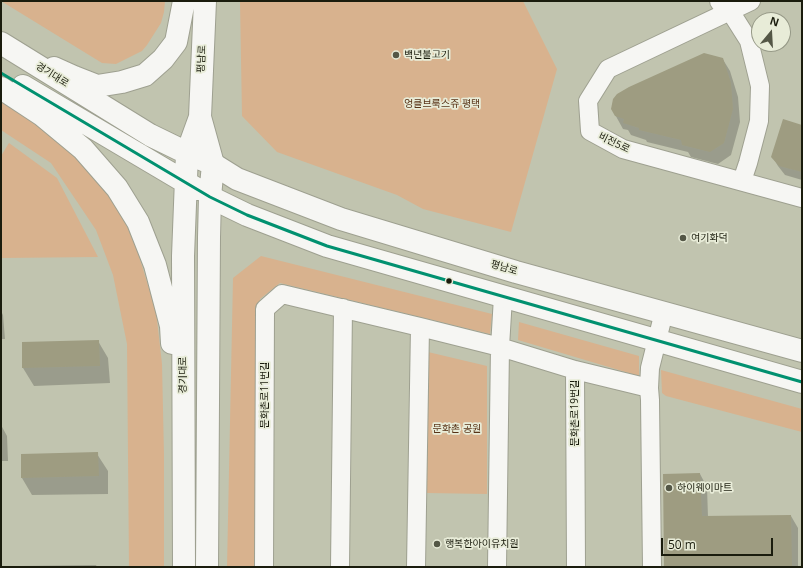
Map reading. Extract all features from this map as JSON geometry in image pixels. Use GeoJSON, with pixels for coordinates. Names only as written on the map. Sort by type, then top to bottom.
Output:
{"type":"FeatureCollection","features":[{"type":"Feature","properties":{"kind":"main road"},"geometry":{"type":"LineString","coordinates":[[4,45],[97,86],[122,82],[145,75],[164,59],[176,42],[184,1]]}},
{"type":"Feature","properties":{"kind":"main road","name":"평남로"},"geometry":{"type":"LineString","coordinates":[[200,118],[205,1]]}},
{"type":"Feature","properties":{"kind":"main road","name":"경기대로"},"geometry":{"type":"LineString","coordinates":[[4,45],[150,135],[212,164]]}},
{"type":"Feature","properties":{"kind":"main road"},"geometry":{"type":"LineString","coordinates":[[1,73],[210,197],[247,216],[327,246],[802,382]]}},
{"type":"Feature","properties":{"kind":"main road"},"geometry":{"type":"LineString","coordinates":[[1,88],[42,115],[83,149],[117,188],[138,222],[155,265],[171,326],[175,372],[184,423]]}},
{"type":"Feature","properties":{"kind":"main road"},"geometry":{"type":"LineString","coordinates":[[187,153],[200,118]]}},
{"type":"Feature","properties":{"kind":"main road"},"geometry":{"type":"LineString","coordinates":[[200,118],[212,164],[210,197],[207,567]]}},
{"type":"Feature","properties":{"kind":"main road","name":"경기대로"},"geometry":{"type":"LineString","coordinates":[[184,567],[183,256],[187,153]]}},
{"type":"Feature","properties":{"kind":"main road","name":"평남로"},"geometry":{"type":"LineString","coordinates":[[212,164],[237,179],[341,219],[516,272],[799,349]]}},
{"type":"Feature","properties":{"kind":"street","name":"비전5로"},"geometry":{"type":"LineString","coordinates":[[751,1],[727,4],[608,69],[588,101],[590,131],[623,149],[802,198]]}},
{"type":"Feature","properties":{"kind":"street"},"geometry":{"type":"LineString","coordinates":[[727,4],[749,41],[760,86],[759,120],[742,181]]}},
{"type":"Feature","properties":{"kind":"street","name":"문화촌로11번길"},"geometry":{"type":"LineString","coordinates":[[264,567],[265,309],[282,294],[500,347],[575,370]]}},
{"type":"Feature","properties":{"kind":"street"},"geometry":{"type":"LineString","coordinates":[[497,567],[500,347],[504,297]]}},
{"type":"Feature","properties":{"kind":"street"},"geometry":{"type":"LineString","coordinates":[[340,567],[343,308]]}},
{"type":"Feature","properties":{"kind":"street"},"geometry":{"type":"LineString","coordinates":[[652,567],[650,400],[648,388],[650,368],[664,312]]}},
{"type":"Feature","properties":{"kind":"street"},"geometry":{"type":"LineString","coordinates":[[416,567],[420,327]]}},
{"type":"Feature","properties":{"kind":"street","name":"문화촌로19번길"},"geometry":{"type":"LineString","coordinates":[[576,567],[575,370],[648,388]]}},
{"type":"Feature","properties":{"kind":"green space"},"geometry":{"type":"Polygon","coordinates":[[[1,1],[165,1],[161,23],[147,45],[142,51],[116,64],[102,63],[1,1]]]}},
{"type":"Feature","properties":{"kind":"green space","name":"엉클브룩스쥬 평택"},"geometry":{"type":"Polygon","coordinates":[[[240,1],[523,1],[557,69],[511,232],[423,209],[397,195],[277,152],[242,116],[240,1]]]}},
{"type":"Feature","properties":{"kind":"green space"},"geometry":{"type":"Polygon","coordinates":[[[1,99],[36,121],[92,170],[120,209],[138,253],[156,311],[162,364],[164,567],[129,567],[127,344],[113,275],[96,230],[51,163],[1,130],[1,99]]]}},
{"type":"Feature","properties":{"kind":"green space"},"geometry":{"type":"Polygon","coordinates":[[[9,143],[57,178],[98,257],[1,258],[1,156],[9,143]]]}},
{"type":"Feature","properties":{"kind":"green space"},"geometry":{"type":"Polygon","coordinates":[[[261,256],[492,314],[490,334],[280,283],[260,299],[255,567],[227,567],[233,278],[261,256]]]}},
{"type":"Feature","properties":{"kind":"green space"},"geometry":{"type":"Polygon","coordinates":[[[519,322],[639,356],[639,376],[518,340],[519,322]]]}},
{"type":"Feature","properties":{"kind":"green space","name":"문화촌 공원"},"geometry":{"type":"Polygon","coordinates":[[[428,352],[487,366],[487,494],[427,493],[428,352]]]}},
{"type":"Feature","properties":{"kind":"green space"},"geometry":{"type":"Polygon","coordinates":[[[661,370],[802,409],[802,432],[666,396],[662,393],[661,370]]]}},
{"type":"Feature","properties":{"kind":"building"},"geometry":{"type":"Polygon","coordinates":[[[704,53],[723,58],[731,83],[733,109],[724,143],[710,152],[682,145],[681,140],[639,130],[639,128],[623,123],[624,119],[615,116],[611,109],[613,99],[617,94],[629,87],[704,53]]]}},
{"type":"Feature","properties":{"kind":"building"},"geometry":{"type":"Polygon","coordinates":[[[783,119],[802,125],[802,172],[779,166],[771,157],[783,119]]]}},
{"type":"Feature","properties":{"kind":"building"},"geometry":{"type":"Polygon","coordinates":[[[99,340],[100,366],[22,368],[22,342],[99,340]]]}},
{"type":"Feature","properties":{"kind":"building"},"geometry":{"type":"Polygon","coordinates":[[[98,452],[99,476],[21,478],[21,454],[98,452]]]}},
{"type":"Feature","properties":{"kind":"building"},"geometry":{"type":"Polygon","coordinates":[[[700,473],[702,516],[791,515],[792,567],[664,567],[663,474],[700,473]]]}},
{"type":"Feature","properties":{"kind":"transit line"},"geometry":{"type":"LineString","coordinates":[[1,73],[210,197],[247,215],[327,246],[802,382]]}},
{"type":"Feature","properties":{"kind":"place","name":"백년불고기"},"geometry":{"type":"Point","coordinates":[396,55]}},
{"type":"Feature","properties":{"kind":"place","name":"여기화덕"},"geometry":{"type":"Point","coordinates":[683,238]}},
{"type":"Feature","properties":{"kind":"place","name":"하이웨이마트"},"geometry":{"type":"Point","coordinates":[669,488]}},
{"type":"Feature","properties":{"kind":"place","name":"행복한아이유치원"},"geometry":{"type":"Point","coordinates":[437,544]}}]}
